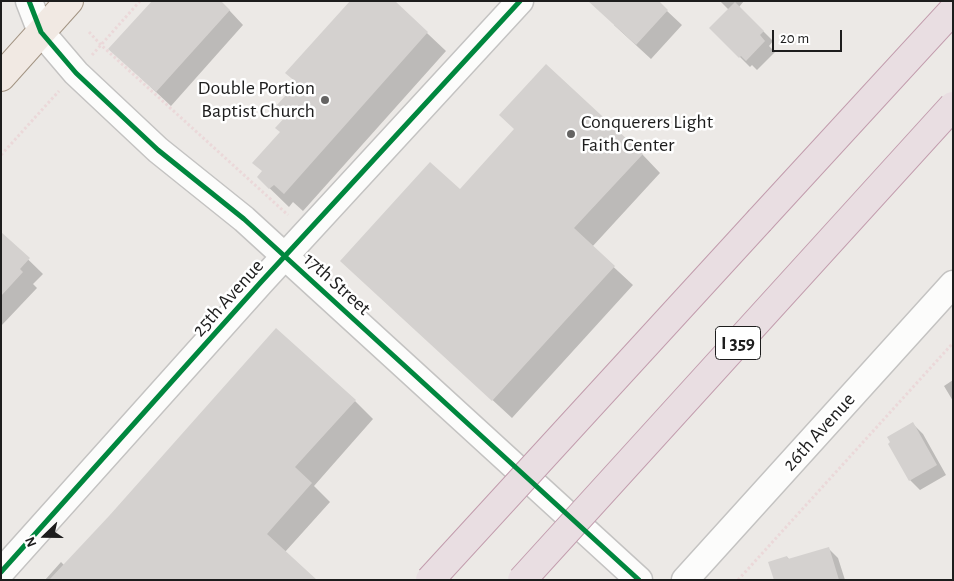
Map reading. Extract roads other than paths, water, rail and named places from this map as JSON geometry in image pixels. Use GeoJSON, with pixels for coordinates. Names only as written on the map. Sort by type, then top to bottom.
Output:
{"type":"FeatureCollection","features":[{"type":"Feature","properties":{"kind":"highway"},"geometry":{"type":"LineString","coordinates":[[430,580],[953,10]]}},
{"type":"Feature","properties":{"kind":"highway","name":"I 359"},"geometry":{"type":"LineString","coordinates":[[522,580],[953,106]]}},
{"type":"Feature","properties":{"kind":"main road"},"geometry":{"type":"LineString","coordinates":[[1,77],[69,1]]}},
{"type":"Feature","properties":{"kind":"street","name":"17th Street"},"geometry":{"type":"LineString","coordinates":[[29,1],[41,32],[76,73],[158,150],[244,218],[639,580]]}},
{"type":"Feature","properties":{"kind":"street","name":"25th Avenue"},"geometry":{"type":"LineString","coordinates":[[1,572],[261,282],[520,1]]}},
{"type":"Feature","properties":{"kind":"street","name":"26th Avenue"},"geometry":{"type":"LineString","coordinates":[[685,580],[953,284]]}},
{"type":"Feature","properties":{"kind":"place","name":"Double Portion Baptist Church"},"geometry":{"type":"Point","coordinates":[325,100]}},
{"type":"Feature","properties":{"kind":"place","name":"Conquerers Light Faith Center"},"geometry":{"type":"Point","coordinates":[571,134]}}]}
